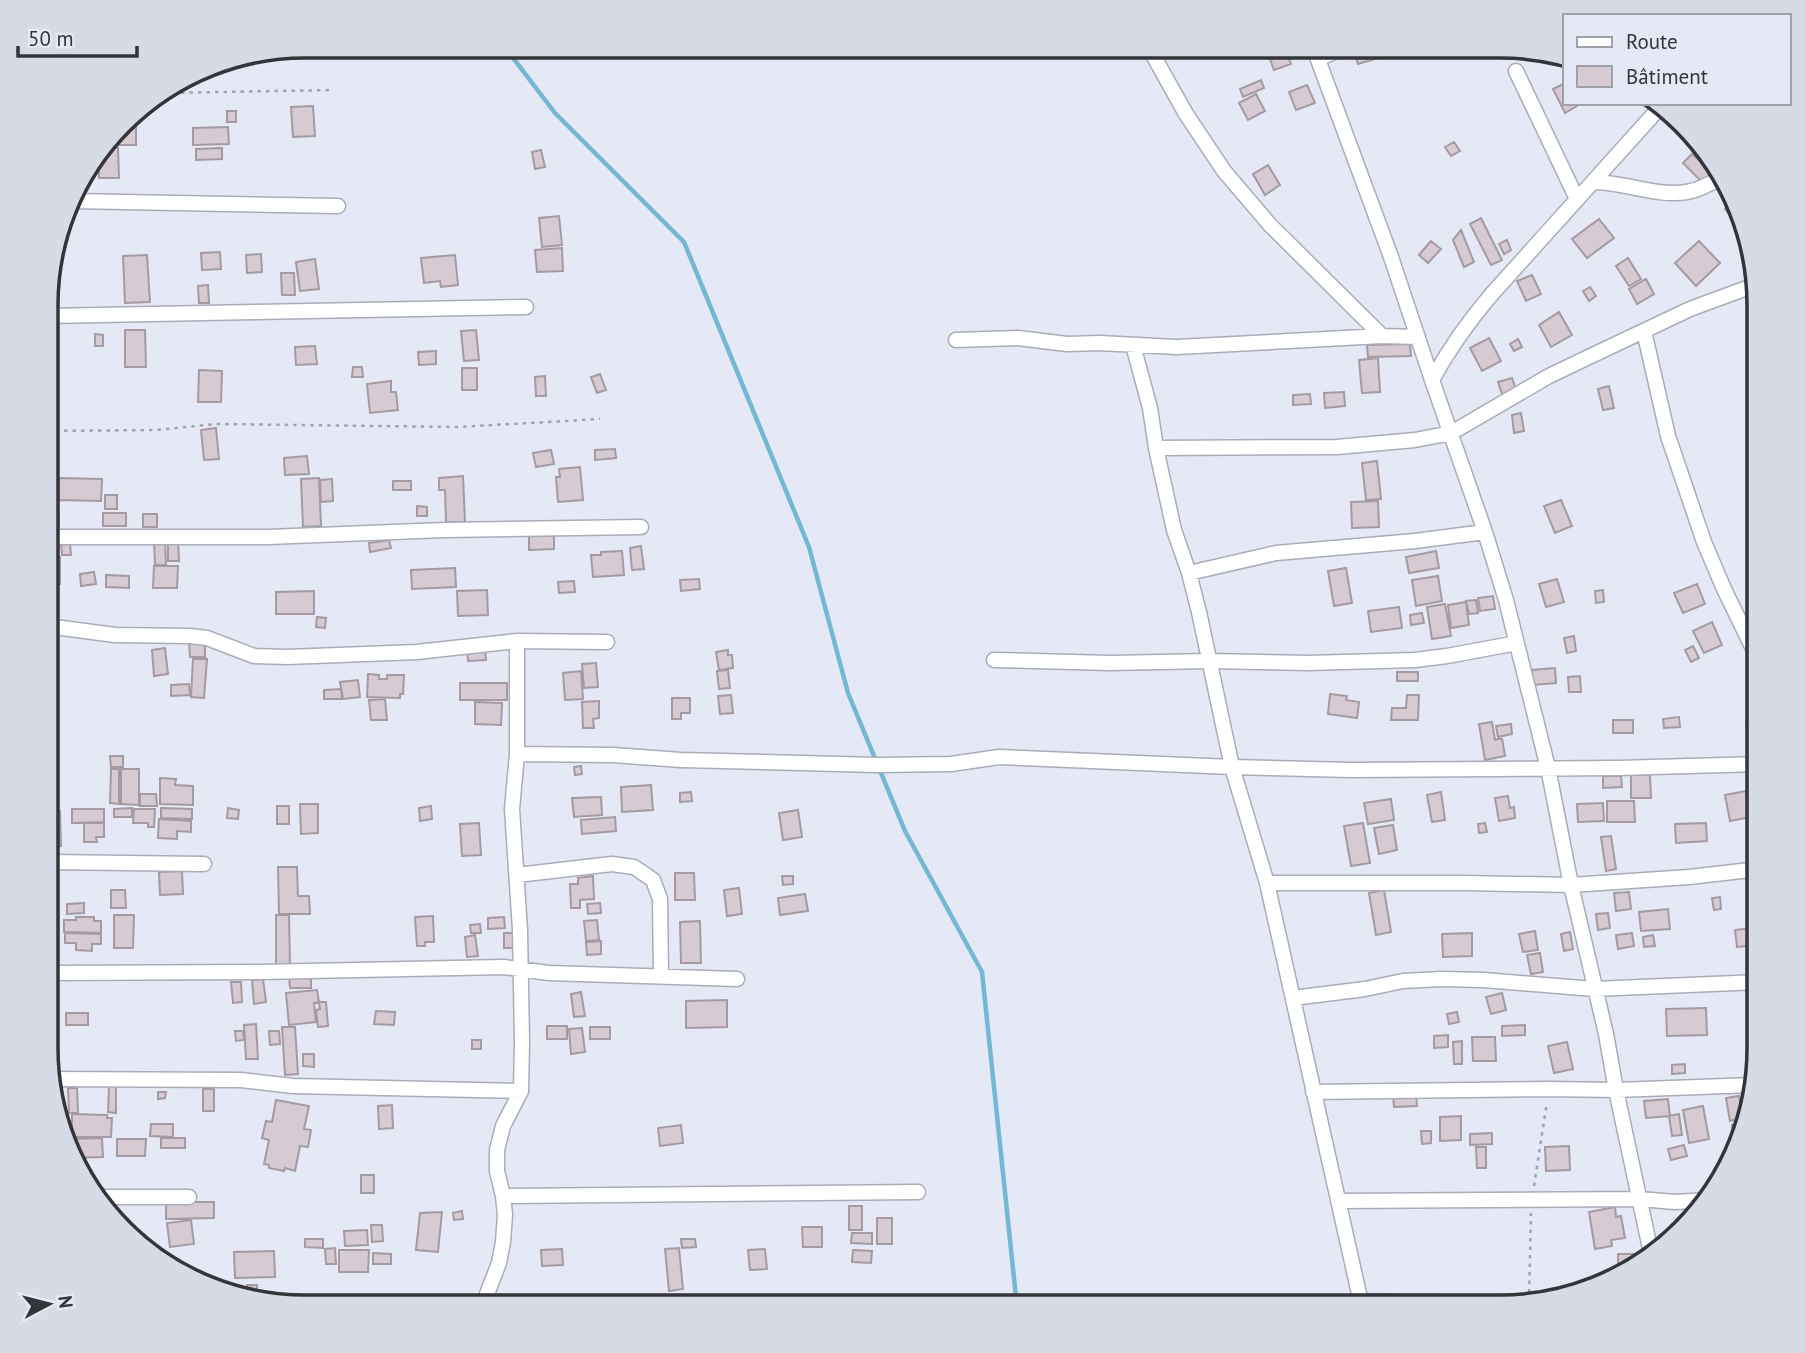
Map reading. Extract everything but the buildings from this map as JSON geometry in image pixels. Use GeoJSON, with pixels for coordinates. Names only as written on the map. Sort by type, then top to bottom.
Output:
{"type":"FeatureCollection","features":[{"type":"Feature","properties":{"kind":"street"},"geometry":{"type":"LineString","coordinates":[[1155,58],[1186,114],[1224,171],[1270,225],[1382,336]]}},
{"type":"Feature","properties":{"kind":"street"},"geometry":{"type":"LineString","coordinates":[[1317,58],[1383,235],[1506,600],[1548,768],[1649,1244]]}},
{"type":"Feature","properties":{"kind":"street"},"geometry":{"type":"LineString","coordinates":[[1516,71],[1577,199]]}},
{"type":"Feature","properties":{"kind":"street"},"geometry":{"type":"LineString","coordinates":[[1432,380],[1466,325],[1655,113]]}},
{"type":"Feature","properties":{"kind":"street"},"geometry":{"type":"LineString","coordinates":[[1594,182],[1687,192],[1714,182]]}},
{"type":"Feature","properties":{"kind":"street"},"geometry":{"type":"LineString","coordinates":[[81,201],[338,205]]}},
{"type":"Feature","properties":{"kind":"street"},"geometry":{"type":"LineString","coordinates":[[1156,448],[1337,447],[1415,440],[1451,433],[1549,376],[1690,309],[1747,288]]}},
{"type":"Feature","properties":{"kind":"street"},"geometry":{"type":"LineString","coordinates":[[58,316],[526,307]]}},
{"type":"Feature","properties":{"kind":"street"},"geometry":{"type":"LineString","coordinates":[[1644,331],[1668,436],[1704,542],[1747,634]]}},
{"type":"Feature","properties":{"kind":"street"},"geometry":{"type":"LineString","coordinates":[[956,340],[1018,338],[1067,344],[1177,348],[1382,336],[1418,337]]}},
{"type":"Feature","properties":{"kind":"street"},"geometry":{"type":"LineString","coordinates":[[1133,345],[1150,408],[1174,530],[1189,573],[1232,767],[1267,883],[1360,1295]]}},
{"type":"Feature","properties":{"kind":"street"},"geometry":{"type":"LineString","coordinates":[[58,537],[268,537],[444,530],[641,527]]}},
{"type":"Feature","properties":{"kind":"street"},"geometry":{"type":"LineString","coordinates":[[1189,573],[1276,553],[1485,532]]}},
{"type":"Feature","properties":{"kind":"street"},"geometry":{"type":"LineString","coordinates":[[58,627],[115,635],[207,638],[254,656],[287,657],[417,652],[517,641],[607,642]]}},
{"type":"Feature","properties":{"kind":"street"},"geometry":{"type":"LineString","coordinates":[[487,1295],[499,1263],[505,1215],[497,1150],[503,1126],[521,1091],[523,1042],[520,930],[512,809],[517,754],[517,641]]}},
{"type":"Feature","properties":{"kind":"street"},"geometry":{"type":"LineString","coordinates":[[994,660],[1308,663],[1415,660],[1517,643]]}},
{"type":"Feature","properties":{"kind":"street"},"geometry":{"type":"LineString","coordinates":[[517,754],[877,765],[951,764],[999,757],[1232,767],[1435,770],[1747,764]]}},
{"type":"Feature","properties":{"kind":"street"},"geometry":{"type":"LineString","coordinates":[[58,862],[204,864]]}},
{"type":"Feature","properties":{"kind":"street"},"geometry":{"type":"LineString","coordinates":[[517,876],[612,864],[634,867],[653,880],[660,899],[661,976]]}},
{"type":"Feature","properties":{"kind":"street"},"geometry":{"type":"LineString","coordinates":[[1267,883],[1571,886],[1747,870]]}},
{"type":"Feature","properties":{"kind":"street"},"geometry":{"type":"LineString","coordinates":[[58,972],[259,972],[504,967],[549,973],[737,979]]}},
{"type":"Feature","properties":{"kind":"street"},"geometry":{"type":"LineString","coordinates":[[1293,998],[1365,989],[1403,981],[1441,979],[1594,989],[1747,983]]}},
{"type":"Feature","properties":{"kind":"street"},"geometry":{"type":"LineString","coordinates":[[60,1079],[242,1080],[293,1086],[521,1091]]}},
{"type":"Feature","properties":{"kind":"street"},"geometry":{"type":"LineString","coordinates":[[1313,1093],[1744,1086]]}},
{"type":"Feature","properties":{"kind":"street"},"geometry":{"type":"LineString","coordinates":[[503,1196],[918,1192]]}},
{"type":"Feature","properties":{"kind":"street"},"geometry":{"type":"LineString","coordinates":[[108,1197],[189,1197]]}},
{"type":"Feature","properties":{"kind":"street"},"geometry":{"type":"LineString","coordinates":[[1338,1201],[1694,1201]]}},
{"type":"Feature","properties":{"kind":"path"},"geometry":{"type":"LineString","coordinates":[[178,93],[334,90]]}},
{"type":"Feature","properties":{"kind":"path"},"geometry":{"type":"LineString","coordinates":[[58,431],[156,430],[216,424],[458,427],[600,419]]}},
{"type":"Feature","properties":{"kind":"waterway"},"geometry":{"type":"LineString","coordinates":[[513,58],[555,113],[684,242],[809,547],[848,693],[905,831],[982,972],[1016,1295]]}}]}
